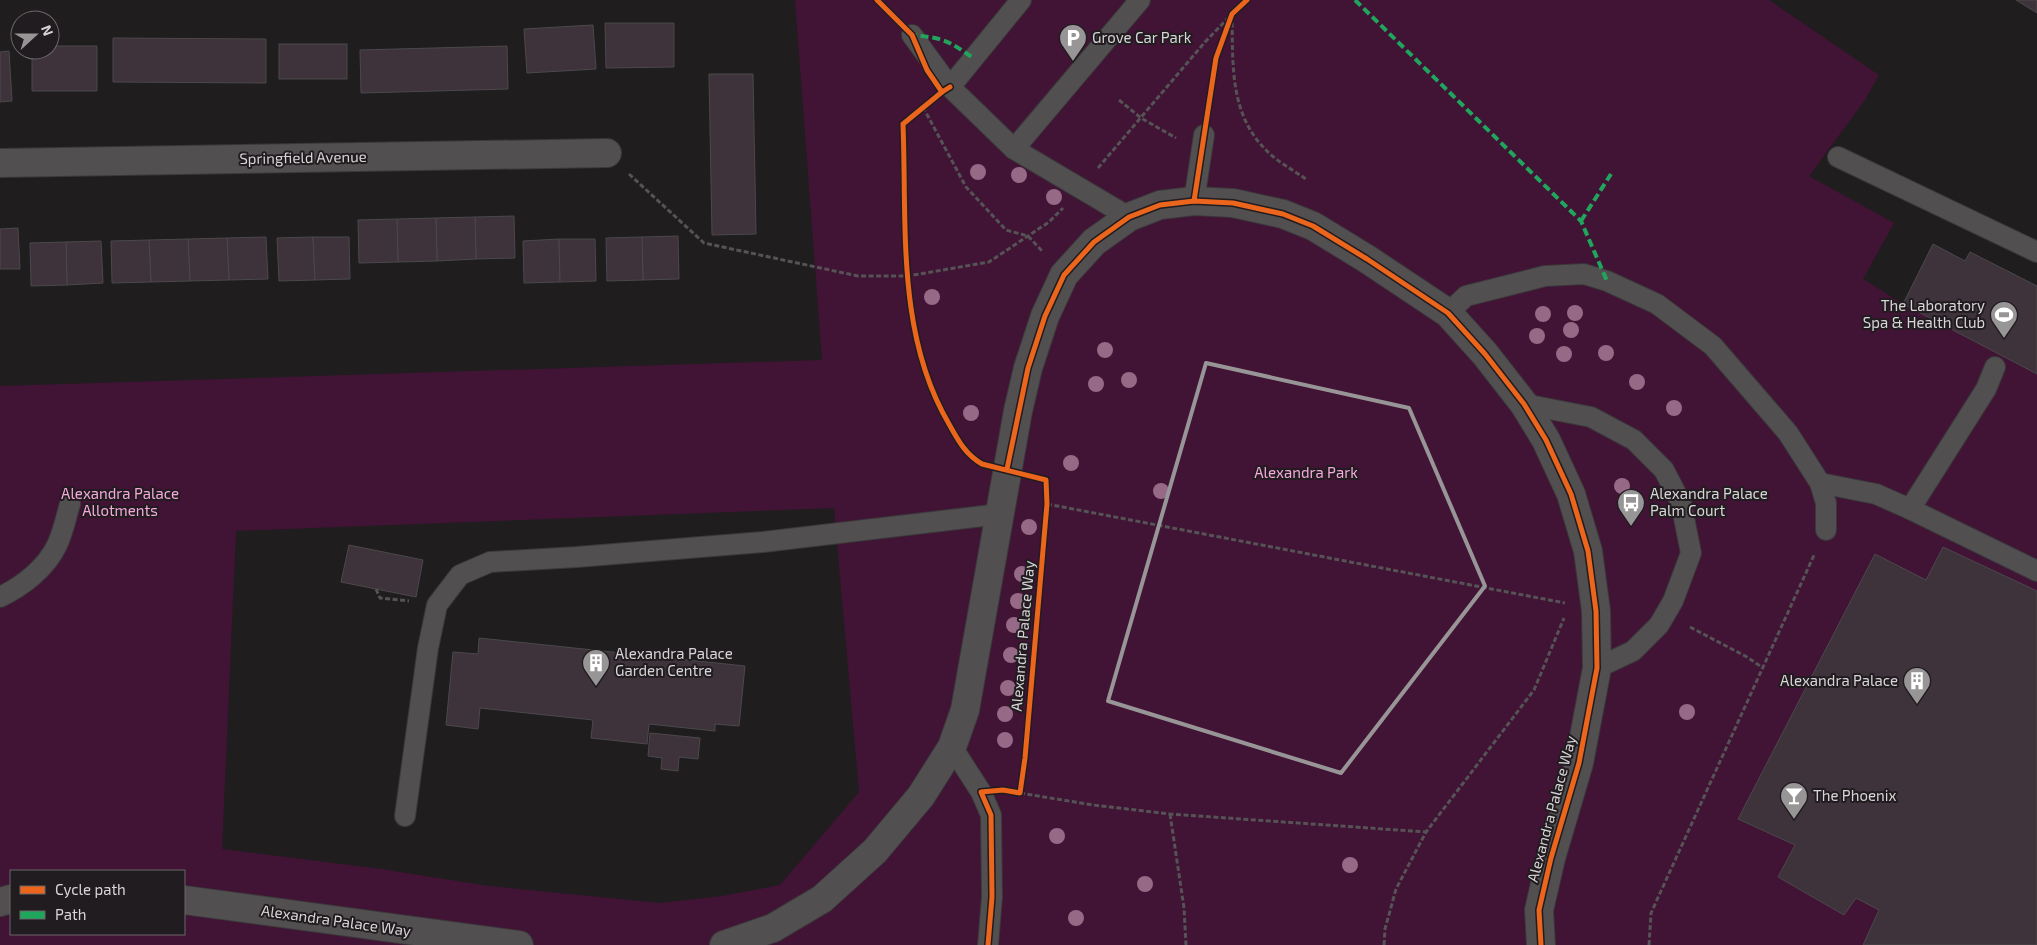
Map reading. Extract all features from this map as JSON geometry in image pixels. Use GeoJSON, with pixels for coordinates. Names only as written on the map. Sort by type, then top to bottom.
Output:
{"type":"FeatureCollection","features":[{"type":"Feature","properties":{"kind":"street","name":"Springfield Avenue"},"geometry":{"type":"LineString","coordinates":[[0,163],[607,153]]}},
{"type":"Feature","properties":{"kind":"street","name":"Alexandra Palace Way"},"geometry":{"type":"LineString","coordinates":[[724,945],[773,928],[822,899],[875,851],[921,796],[952,747],[965,710],[1007,469],[1028,368],[1044,316],[1064,275],[1094,242],[1128,217],[1160,205],[1194,201],[1233,203],[1283,214],[1313,226],[1367,259],[1448,313],[1486,354],[1524,404],[1546,440],[1571,494],[1588,551],[1596,611],[1597,668],[1580,763],[1551,858],[1539,910],[1541,945]]}},
{"type":"Feature","properties":{"kind":"street","name":"Alexandra Palace Way"},"geometry":{"type":"LineString","coordinates":[[185,900],[519,945]]}},
{"type":"Feature","properties":{"kind":"lane"},"geometry":{"type":"LineString","coordinates":[[950,88],[1021,0]]}},
{"type":"Feature","properties":{"kind":"lane"},"geometry":{"type":"LineString","coordinates":[[1014,149],[1140,0]]}},
{"type":"Feature","properties":{"kind":"lane"},"geometry":{"type":"LineString","coordinates":[[912,35],[950,88],[1014,149],[1128,217]]}},
{"type":"Feature","properties":{"kind":"lane"},"geometry":{"type":"LineString","coordinates":[[1194,201],[1204,135]]}},
{"type":"Feature","properties":{"kind":"lane"},"geometry":{"type":"LineString","coordinates":[[1838,157],[2037,252]]}},
{"type":"Feature","properties":{"kind":"lane"},"geometry":{"type":"LineString","coordinates":[[1448,313],[1466,296],[1545,276],[1584,274],[1607,281],[1657,304],[1713,346],[1788,433],[1820,483],[1826,503],[1826,530]]}},
{"type":"Feature","properties":{"kind":"lane"},"geometry":{"type":"LineString","coordinates":[[1910,509],[1986,389],[1995,367]]}},
{"type":"Feature","properties":{"kind":"lane"},"geometry":{"type":"LineString","coordinates":[[1524,404],[1592,417],[1634,440],[1664,470],[1680,503],[1691,553],[1673,601],[1659,625],[1633,651],[1597,668]]}},
{"type":"Feature","properties":{"kind":"lane"},"geometry":{"type":"LineString","coordinates":[[1820,483],[1876,494],[2037,571]]}},
{"type":"Feature","properties":{"kind":"lane"},"geometry":{"type":"LineString","coordinates":[[0,597],[37,572],[57,546],[70,504]]}},
{"type":"Feature","properties":{"kind":"lane"},"geometry":{"type":"LineString","coordinates":[[405,816],[428,648],[437,604],[460,575],[490,562],[577,558],[763,542],[1000,514]]}},
{"type":"Feature","properties":{"kind":"lane"},"geometry":{"type":"LineString","coordinates":[[952,747],[981,792],[991,815],[992,897],[988,945]]}},
{"type":"Feature","properties":{"kind":"path"},"geometry":{"type":"LineString","coordinates":[[607,153],[704,243],[858,276],[908,276],[989,262],[1049,222],[1081,188],[1205,42],[1247,0]]}},
{"type":"Feature","properties":{"kind":"path"},"geometry":{"type":"LineString","coordinates":[[1204,135],[1216,58],[1232,14]]}},
{"type":"Feature","properties":{"kind":"path"},"geometry":{"type":"LineString","coordinates":[[1232,14],[1233,65],[1237,101],[1251,132],[1268,153],[1306,179]]}},
{"type":"Feature","properties":{"kind":"path"},"geometry":{"type":"LineString","coordinates":[[916,112],[950,88]]}},
{"type":"Feature","properties":{"kind":"path"},"geometry":{"type":"LineString","coordinates":[[1119,100],[1141,118],[1184,142]]}},
{"type":"Feature","properties":{"kind":"path"},"geometry":{"type":"LineString","coordinates":[[923,107],[966,187],[1006,230],[1028,236]]}},
{"type":"Feature","properties":{"kind":"path"},"geometry":{"type":"LineString","coordinates":[[907,266],[908,284]]}},
{"type":"Feature","properties":{"kind":"path"},"geometry":{"type":"LineString","coordinates":[[1046,514],[1047,496]]}},
{"type":"Feature","properties":{"kind":"path"},"geometry":{"type":"LineString","coordinates":[[1047,504],[1570,604],[1596,611]]}},
{"type":"Feature","properties":{"kind":"path"},"geometry":{"type":"LineString","coordinates":[[1649,945],[1651,913],[1826,530]]}},
{"type":"Feature","properties":{"kind":"path"},"geometry":{"type":"LineString","coordinates":[[376,589],[380,598],[437,604]]}},
{"type":"Feature","properties":{"kind":"path"},"geometry":{"type":"LineString","coordinates":[[1384,945],[1385,929],[1396,889],[1426,832],[1534,690],[1570,604]]}},
{"type":"Feature","properties":{"kind":"path"},"geometry":{"type":"LineString","coordinates":[[1700,632],[1747,657],[1763,668]]}},
{"type":"Feature","properties":{"kind":"path"},"geometry":{"type":"LineString","coordinates":[[1020,792],[1021,784]]}},
{"type":"Feature","properties":{"kind":"path"},"geometry":{"type":"LineString","coordinates":[[981,792],[1003,790],[1170,814],[1426,832]]}},
{"type":"Feature","properties":{"kind":"path"},"geometry":{"type":"LineString","coordinates":[[1170,814],[1184,908],[1186,945]]}},
{"type":"Feature","properties":{"kind":"highlighted area"},"geometry":{"type":"Polygon","coordinates":[[[1206,363],[1409,408],[1485,586],[1341,773],[1108,701],[1206,363]]]}},
{"type":"Feature","properties":{"kind":"green space","name":"Alexandra Park"},"geometry":{"type":"Polygon","coordinates":[[[795,0],[1769,0],[1879,75],[1865,100],[1809,176],[1894,223],[1863,279],[1903,304],[2037,374],[2037,945],[0,945],[0,386],[822,360],[795,0]],[[834,508],[236,531],[222,849],[381,869],[489,886],[660,903],[722,896],[780,885],[859,792],[834,508]]]}},
{"type":"Feature","properties":{"kind":"building"},"geometry":{"type":"Polygon","coordinates":[[[2016,0],[2037,0],[2037,13],[2016,0]]]}},
{"type":"Feature","properties":{"kind":"building"},"geometry":{"type":"Polygon","coordinates":[[[605,23],[674,23],[674,67],[606,68],[605,23]]]}},
{"type":"Feature","properties":{"kind":"building"},"geometry":{"type":"Polygon","coordinates":[[[593,25],[596,69],[527,73],[524,29],[593,25]]]}},
{"type":"Feature","properties":{"kind":"building"},"geometry":{"type":"Polygon","coordinates":[[[113,38],[266,39],[266,83],[113,82],[113,38]]]}},
{"type":"Feature","properties":{"kind":"building"},"geometry":{"type":"Polygon","coordinates":[[[279,44],[347,44],[347,79],[279,79],[279,44]]]}},
{"type":"Feature","properties":{"kind":"building"},"geometry":{"type":"Polygon","coordinates":[[[60,46],[97,46],[97,91],[32,91],[32,60],[60,60],[60,46]]]}},
{"type":"Feature","properties":{"kind":"building"},"geometry":{"type":"Polygon","coordinates":[[[507,46],[508,89],[361,93],[360,50],[507,46]]]}},
{"type":"Feature","properties":{"kind":"building"},"geometry":{"type":"Polygon","coordinates":[[[9,51],[12,101],[0,102],[0,52],[9,51]]]}},
{"type":"Feature","properties":{"kind":"building"},"geometry":{"type":"Polygon","coordinates":[[[709,74],[753,74],[756,234],[712,235],[709,74]]]}},
{"type":"Feature","properties":{"kind":"building"},"geometry":{"type":"Polygon","coordinates":[[[514,216],[515,258],[476,259],[475,217],[514,216]]]}},
{"type":"Feature","properties":{"kind":"building"},"geometry":{"type":"Polygon","coordinates":[[[475,217],[476,259],[437,261],[436,218],[475,217]]]}},
{"type":"Feature","properties":{"kind":"building"},"geometry":{"type":"Polygon","coordinates":[[[436,218],[437,261],[398,262],[397,219],[436,218]]]}},
{"type":"Feature","properties":{"kind":"building"},"geometry":{"type":"Polygon","coordinates":[[[397,219],[398,262],[359,263],[358,220],[397,219]]]}},
{"type":"Feature","properties":{"kind":"building"},"geometry":{"type":"Polygon","coordinates":[[[18,228],[20,269],[0,269],[0,229],[18,228]]]}},
{"type":"Feature","properties":{"kind":"building"},"geometry":{"type":"Polygon","coordinates":[[[678,236],[679,279],[643,280],[642,237],[678,236]]]}},
{"type":"Feature","properties":{"kind":"building"},"geometry":{"type":"Polygon","coordinates":[[[266,237],[268,279],[229,280],[227,238],[266,237]]]}},
{"type":"Feature","properties":{"kind":"building"},"geometry":{"type":"Polygon","coordinates":[[[313,237],[315,280],[279,281],[277,238],[313,237]]]}},
{"type":"Feature","properties":{"kind":"building"},"geometry":{"type":"Polygon","coordinates":[[[313,237],[349,237],[350,279],[315,280],[313,237]]]}},
{"type":"Feature","properties":{"kind":"building"},"geometry":{"type":"Polygon","coordinates":[[[642,237],[643,280],[607,281],[606,238],[642,237]]]}},
{"type":"Feature","properties":{"kind":"building"},"geometry":{"type":"Polygon","coordinates":[[[227,238],[229,280],[190,281],[188,239],[227,238]]]}},
{"type":"Feature","properties":{"kind":"building"},"geometry":{"type":"Polygon","coordinates":[[[188,239],[190,281],[151,282],[149,240],[188,239]]]}},
{"type":"Feature","properties":{"kind":"building"},"geometry":{"type":"Polygon","coordinates":[[[559,239],[560,282],[524,283],[523,241],[559,239]]]}},
{"type":"Feature","properties":{"kind":"building"},"geometry":{"type":"Polygon","coordinates":[[[559,239],[595,239],[596,281],[560,282],[559,239]]]}},
{"type":"Feature","properties":{"kind":"building"},"geometry":{"type":"Polygon","coordinates":[[[149,240],[151,282],[112,283],[111,241],[149,240]]]}},
{"type":"Feature","properties":{"kind":"building"},"geometry":{"type":"Polygon","coordinates":[[[101,241],[103,283],[67,285],[66,242],[101,241]]]}},
{"type":"Feature","properties":{"kind":"building"},"geometry":{"type":"Polygon","coordinates":[[[66,242],[67,285],[31,286],[30,243],[66,242]]]}},
{"type":"Feature","properties":{"kind":"building","name":"The Laboratory Spa & Health Club"},"geometry":{"type":"Polygon","coordinates":[[[1933,244],[1965,261],[1970,252],[2037,286],[2037,374],[1903,304],[1933,244]]]}},
{"type":"Feature","properties":{"kind":"building"},"geometry":{"type":"Polygon","coordinates":[[[349,545],[423,560],[416,597],[341,582],[349,545]]]}},
{"type":"Feature","properties":{"kind":"building","name":"Alexandra Palace"},"geometry":{"type":"Polygon","coordinates":[[[1943,547],[2037,591],[2037,945],[1863,945],[1879,910],[1856,898],[1844,915],[1778,877],[1795,845],[1738,819],[1875,554],[1926,580],[1943,547]]]}},
{"type":"Feature","properties":{"kind":"building","name":"Alexandra Palace Garden Centre"},"geometry":{"type":"Polygon","coordinates":[[[479,638],[745,666],[739,726],[715,724],[715,731],[649,724],[647,744],[591,738],[593,720],[480,708],[478,729],[446,725],[453,652],[478,654],[479,638]]]}},
{"type":"Feature","properties":{"kind":"building"},"geometry":{"type":"Polygon","coordinates":[[[650,733],[700,738],[698,759],[679,757],[678,771],[661,769],[662,758],[648,756],[650,733]]]}},
{"type":"Feature","properties":{"kind":"marked path"},"geometry":{"type":"LineString","coordinates":[[1355,0],[1581,221],[1607,281]]}},
{"type":"Feature","properties":{"kind":"marked path"},"geometry":{"type":"LineString","coordinates":[[914,38],[912,35],[945,41],[973,58]]}},
{"type":"Feature","properties":{"kind":"marked path"},"geometry":{"type":"LineString","coordinates":[[1581,221],[1611,174]]}},
{"type":"Feature","properties":{"kind":"cycle path"},"geometry":{"type":"LineString","coordinates":[[877,0],[912,35],[927,70],[942,92]]}},
{"type":"Feature","properties":{"kind":"cycle path"},"geometry":{"type":"LineString","coordinates":[[1194,201],[1216,58],[1232,14],[1247,0]]}},
{"type":"Feature","properties":{"kind":"cycle path"},"geometry":{"type":"LineString","coordinates":[[950,87],[903,124],[905,239],[912,316],[920,353],[932,389],[949,424],[962,446],[971,456],[982,464],[1046,480],[1047,504],[1025,758],[1020,793],[1003,790],[981,792],[991,815],[992,897],[988,945]]}},
{"type":"Feature","properties":{"kind":"cycle path"},"geometry":{"type":"LineString","coordinates":[[1007,469],[1028,368],[1045,316],[1064,275],[1094,242],[1129,217],[1160,205],[1194,201],[1233,203],[1283,214],[1313,226],[1367,259],[1448,313],[1485,354],[1524,404],[1546,440],[1571,494],[1588,551],[1596,611],[1597,668],[1579,763],[1551,858],[1539,910],[1541,945]]}},
{"type":"Feature","properties":{"kind":"place","name":"Grove Car Park"},"geometry":{"type":"Point","coordinates":[1073,62]}},
{"type":"Feature","properties":{"kind":"place","name":"The Laboratory Spa & Health Club"},"geometry":{"type":"Point","coordinates":[2004,339]}},
{"type":"Feature","properties":{"kind":"place","name":"Alexandra Palace Palm Court"},"geometry":{"type":"Point","coordinates":[1631,527]}},
{"type":"Feature","properties":{"kind":"place","name":"Alexandra Palace Garden Centre"},"geometry":{"type":"Point","coordinates":[596,687]}},
{"type":"Feature","properties":{"kind":"place","name":"Alexandra Palace"},"geometry":{"type":"Point","coordinates":[1917,705]}},
{"type":"Feature","properties":{"kind":"place","name":"The Phoenix"},"geometry":{"type":"Point","coordinates":[1794,820]}},
{"type":"Feature","properties":{"kind":"park label","name":"Alexandra Palace Allotments"},"geometry":{"type":"Point","coordinates":[120,502]}}]}
